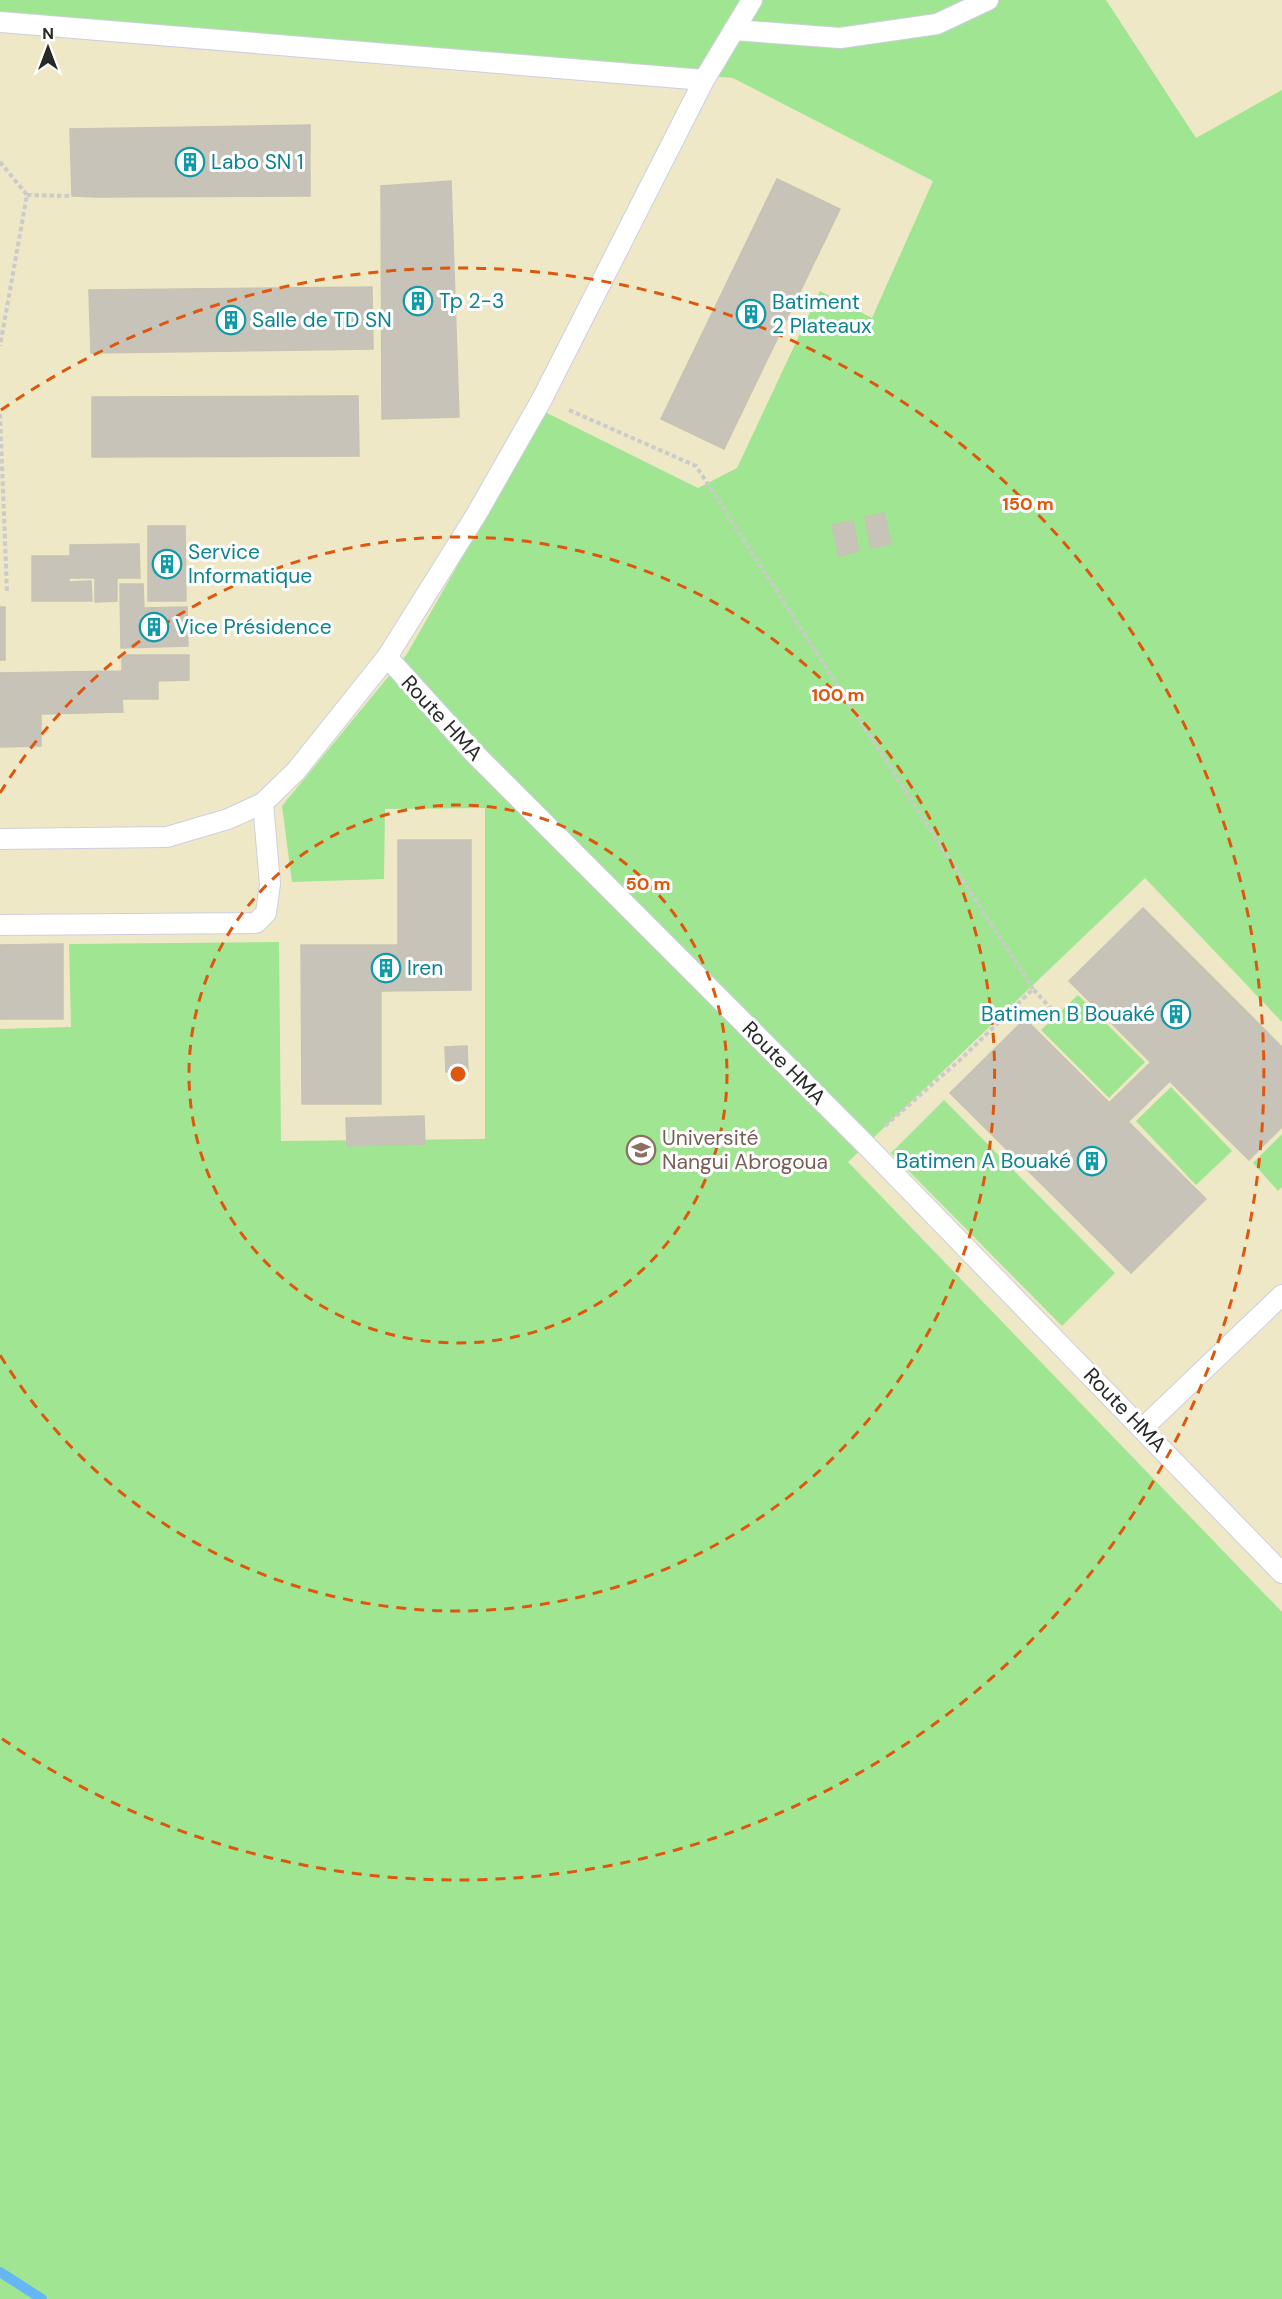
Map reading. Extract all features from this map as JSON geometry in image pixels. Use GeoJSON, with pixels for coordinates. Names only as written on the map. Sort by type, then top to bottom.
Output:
{"type":"FeatureCollection","features":[{"type":"Feature","properties":{"kind":"lane"},"geometry":{"type":"LineString","coordinates":[[0,839],[167,837],[228,819],[263,803],[296,771],[387,657],[476,515],[542,399],[704,80],[752,0]]}},
{"type":"Feature","properties":{"kind":"lane"},"geometry":{"type":"LineString","coordinates":[[734,30],[840,38],[937,24],[988,0]]}},
{"type":"Feature","properties":{"kind":"lane"},"geometry":{"type":"LineString","coordinates":[[0,22],[704,80]]}},
{"type":"Feature","properties":{"kind":"lane","name":"Route HMA"},"geometry":{"type":"LineString","coordinates":[[387,657],[474,753],[865,1144],[1282,1573]]}},
{"type":"Feature","properties":{"kind":"lane"},"geometry":{"type":"LineString","coordinates":[[0,925],[256,923],[266,913],[270,884],[263,803]]}},
{"type":"Feature","properties":{"kind":"lane"},"geometry":{"type":"LineString","coordinates":[[1143,1428],[1282,1295]]}},
{"type":"Feature","properties":{"kind":"path"},"geometry":{"type":"LineString","coordinates":[[0,162],[27,195],[0,346]]}},
{"type":"Feature","properties":{"kind":"path"},"geometry":{"type":"LineString","coordinates":[[27,195],[72,196]]}},
{"type":"Feature","properties":{"kind":"path"},"geometry":{"type":"LineString","coordinates":[[542,399],[696,466],[1033,989],[1057,1015]]}},
{"type":"Feature","properties":{"kind":"path"},"geometry":{"type":"LineString","coordinates":[[0,414],[7,592]]}},
{"type":"Feature","properties":{"kind":"path"},"geometry":{"type":"LineString","coordinates":[[865,1144],[962,1058],[1033,989]]}},
{"type":"Feature","properties":{"kind":"shaded area","name":"Université Nangui Abrogoua"},"geometry":{"type":"Polygon","coordinates":[[[0,0],[1282,0],[1282,2299],[0,2299],[0,0]]]}},
{"type":"Feature","properties":{"kind":"green space","name":"Université Nangui Abrogoua"},"geometry":{"type":"Polygon","coordinates":[[[0,0],[1106,0],[1196,138],[1282,90],[1282,1022],[1145,878],[848,1162],[1282,1612],[1282,2299],[0,2299],[0,1029],[71,1027],[69,944],[279,942],[281,1141],[485,1139],[485,808],[385,809],[384,879],[292,882],[282,806],[407,654],[545,412],[698,488],[737,468],[820,291],[872,318],[933,181],[733,78],[0,13],[0,0]]]}},
{"type":"Feature","properties":{"kind":"green space"},"geometry":{"type":"Polygon","coordinates":[[[1078,995],[1145,1062],[1109,1098],[1041,1030],[1078,995]]]}},
{"type":"Feature","properties":{"kind":"green space"},"geometry":{"type":"Polygon","coordinates":[[[1171,1087],[1232,1151],[1196,1185],[1136,1121],[1171,1087]]]}},
{"type":"Feature","properties":{"kind":"green space"},"geometry":{"type":"Polygon","coordinates":[[[944,1100],[1115,1273],[1062,1326],[891,1153],[944,1100]]]}},
{"type":"Feature","properties":{"kind":"green space"},"geometry":{"type":"Polygon","coordinates":[[[1282,1134],[1282,1187],[1278,1191],[1253,1163],[1282,1134]]]}},
{"type":"Feature","properties":{"kind":"building","name":"Labo SN 1"},"geometry":{"type":"Polygon","coordinates":[[[310,125],[310,196],[72,196],[70,129],[310,125]]]}},
{"type":"Feature","properties":{"kind":"building","name":"Batiment 2 Plateaux"},"geometry":{"type":"Polygon","coordinates":[[[777,179],[840,209],[724,449],[661,419],[777,179]]]}},
{"type":"Feature","properties":{"kind":"building","name":"Tp 2-3"},"geometry":{"type":"Polygon","coordinates":[[[451,181],[459,417],[382,419],[381,186],[451,181]]]}},
{"type":"Feature","properties":{"kind":"building","name":"Salle de TD SN"},"geometry":{"type":"Polygon","coordinates":[[[372,287],[373,349],[91,353],[89,290],[372,287]]]}},
{"type":"Feature","properties":{"kind":"building"},"geometry":{"type":"Polygon","coordinates":[[[358,396],[359,456],[92,457],[92,397],[358,396]]]}},
{"type":"Feature","properties":{"kind":"building"},"geometry":{"type":"Polygon","coordinates":[[[884,513],[891,544],[871,548],[865,517],[884,513]]]}},
{"type":"Feature","properties":{"kind":"building"},"geometry":{"type":"Polygon","coordinates":[[[853,521],[859,551],[839,556],[832,525],[853,521]]]}},
{"type":"Feature","properties":{"kind":"building","name":"Service Informatique"},"geometry":{"type":"Polygon","coordinates":[[[148,526],[185,526],[186,601],[148,601],[148,526]]]}},
{"type":"Feature","properties":{"kind":"building"},"geometry":{"type":"Polygon","coordinates":[[[139,544],[140,578],[117,578],[117,601],[95,602],[95,578],[70,578],[70,545],[139,544]]]}},
{"type":"Feature","properties":{"kind":"building"},"geometry":{"type":"Polygon","coordinates":[[[32,556],[69,556],[69,582],[91,581],[92,601],[32,601],[32,556]]]}},
{"type":"Feature","properties":{"kind":"building","name":"Vice Présidence"},"geometry":{"type":"Polygon","coordinates":[[[120,584],[143,584],[144,608],[187,607],[188,646],[121,648],[120,584]]]}},
{"type":"Feature","properties":{"kind":"building"},"geometry":{"type":"Polygon","coordinates":[[[0,607],[5,607],[5,660],[0,660],[0,607]]]}},
{"type":"Feature","properties":{"kind":"building"},"geometry":{"type":"Polygon","coordinates":[[[122,655],[189,655],[189,680],[158,681],[158,699],[122,699],[123,712],[41,714],[41,746],[0,747],[0,673],[122,671],[122,655]]]}},
{"type":"Feature","properties":{"kind":"building","name":"Iren"},"geometry":{"type":"Polygon","coordinates":[[[398,840],[471,840],[471,990],[381,991],[381,1104],[302,1104],[301,945],[398,945],[398,840]]]}},
{"type":"Feature","properties":{"kind":"building","name":"Batimen B Bouaké"},"geometry":{"type":"Polygon","coordinates":[[[1143,908],[1282,1047],[1282,1127],[1249,1160],[1069,981],[1143,908]]]}},
{"type":"Feature","properties":{"kind":"building"},"geometry":{"type":"Polygon","coordinates":[[[63,944],[63,1019],[0,1019],[0,945],[63,944]]]}},
{"type":"Feature","properties":{"kind":"building","name":"Batimen A Bouaké"},"geometry":{"type":"Polygon","coordinates":[[[1025,1019],[1206,1199],[1131,1273],[950,1093],[1025,1019]]]}},
{"type":"Feature","properties":{"kind":"building"},"geometry":{"type":"Polygon","coordinates":[[[467,1046],[468,1071],[446,1072],[445,1047],[467,1046]]]}},
{"type":"Feature","properties":{"kind":"building"},"geometry":{"type":"Polygon","coordinates":[[[1151,1062],[1170,1081],[1128,1122],[1109,1103],[1151,1062]]]}},
{"type":"Feature","properties":{"kind":"building"},"geometry":{"type":"Polygon","coordinates":[[[424,1116],[425,1144],[347,1146],[346,1118],[424,1116]]]}},
{"type":"Feature","properties":{"kind":"waterway"},"geometry":{"type":"LineString","coordinates":[[0,2272],[42,2299]]}},
{"type":"Feature","properties":{"kind":"place","name":"Labo SN 1"},"geometry":{"type":"Point","coordinates":[190,162]}},
{"type":"Feature","properties":{"kind":"place","name":"Tp 2-3"},"geometry":{"type":"Point","coordinates":[418,301]}},
{"type":"Feature","properties":{"kind":"place","name":"Batiment 2 Plateaux"},"geometry":{"type":"Point","coordinates":[751,314]}},
{"type":"Feature","properties":{"kind":"place","name":"Salle de TD SN"},"geometry":{"type":"Point","coordinates":[231,320]}},
{"type":"Feature","properties":{"kind":"place","name":"Service Informatique"},"geometry":{"type":"Point","coordinates":[167,564]}},
{"type":"Feature","properties":{"kind":"place","name":"Vice Présidence"},"geometry":{"type":"Point","coordinates":[154,627]}},
{"type":"Feature","properties":{"kind":"place","name":"Iren"},"geometry":{"type":"Point","coordinates":[386,968]}},
{"type":"Feature","properties":{"kind":"place","name":"Batimen B Bouaké"},"geometry":{"type":"Point","coordinates":[1176,1014]}},
{"type":"Feature","properties":{"kind":"place","name":"Université Nangui Abrogoua"},"geometry":{"type":"Point","coordinates":[641,1150]}},
{"type":"Feature","properties":{"kind":"place","name":"Batimen A Bouaké"},"geometry":{"type":"Point","coordinates":[1092,1161]}}]}
